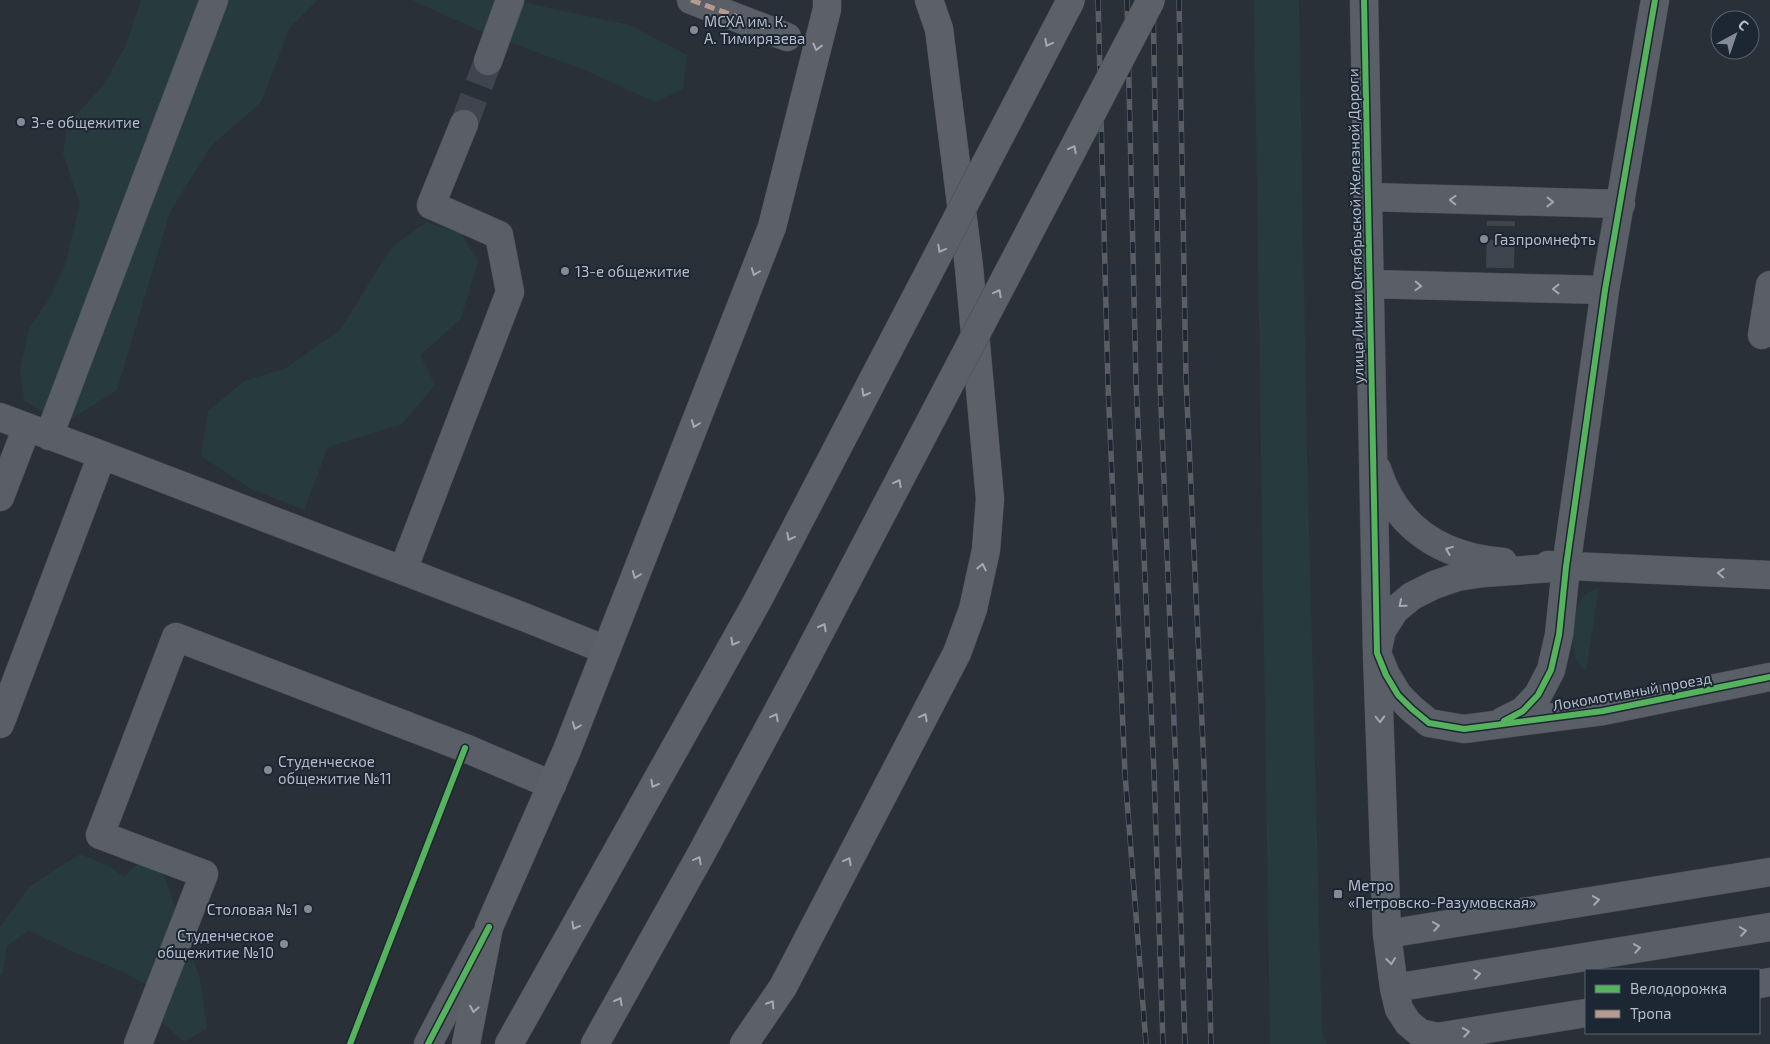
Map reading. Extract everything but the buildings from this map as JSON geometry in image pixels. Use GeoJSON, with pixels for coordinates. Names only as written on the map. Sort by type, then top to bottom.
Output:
{"type":"FeatureCollection","features":[{"type":"Feature","properties":{"kind":"main road"},"geometry":{"type":"LineString","coordinates":[[466,1044],[489,927],[552,785],[772,227],[827,9],[827,0]]}},
{"type":"Feature","properties":{"kind":"main road"},"geometry":{"type":"LineString","coordinates":[[744,1044],[783,987],[957,653],[973,609],[986,550],[990,499],[969,267],[939,28],[929,0]]}},
{"type":"Feature","properties":{"kind":"main road"},"geometry":{"type":"LineString","coordinates":[[509,1044],[758,600],[1071,0]]}},
{"type":"Feature","properties":{"kind":"main road"},"geometry":{"type":"LineString","coordinates":[[595,1044],[700,856],[800,670],[1151,0]]}},
{"type":"Feature","properties":{"kind":"street"},"geometry":{"type":"LineString","coordinates":[[0,497],[38,431],[214,0]]}},
{"type":"Feature","properties":{"kind":"street"},"geometry":{"type":"LineString","coordinates":[[488,60],[510,0]]}},
{"type":"Feature","properties":{"kind":"street"},"geometry":{"type":"LineString","coordinates":[[691,0],[776,32]]}},
{"type":"Feature","properties":{"kind":"street","name":"улица Линии Октябрьской Железной Дороги"},"geometry":{"type":"LineString","coordinates":[[1364,0],[1372,451]]}},
{"type":"Feature","properties":{"kind":"street"},"geometry":{"type":"LineString","coordinates":[[1495,725],[1523,711],[1538,694],[1551,670],[1559,634],[1566,567],[1605,290],[1655,0]]}},
{"type":"Feature","properties":{"kind":"street"},"geometry":{"type":"LineString","coordinates":[[403,570],[510,292],[499,235],[431,205],[464,124]]}},
{"type":"Feature","properties":{"kind":"street"},"geometry":{"type":"LineString","coordinates":[[1368,197],[1501,211],[1621,204]]}},
{"type":"Feature","properties":{"kind":"street"},"geometry":{"type":"LineString","coordinates":[[1369,284],[1500,278],[1605,290]]}},
{"type":"Feature","properties":{"kind":"street"},"geometry":{"type":"LineString","coordinates":[[1762,335],[1770,285]]}},
{"type":"Feature","properties":{"kind":"street"},"geometry":{"type":"LineString","coordinates":[[0,417],[102,454],[606,650]]}},
{"type":"Feature","properties":{"kind":"street"},"geometry":{"type":"LineString","coordinates":[[1372,451],[1381,482],[1393,503],[1410,525],[1435,545],[1459,554],[1483,560],[1566,567],[1770,575]]}},
{"type":"Feature","properties":{"kind":"street","name":"Локомотивный проезд"},"geometry":{"type":"LineString","coordinates":[[1372,451],[1377,653],[1386,675],[1398,694],[1429,723],[1464,729],[1603,711],[1770,677]]}},
{"type":"Feature","properties":{"kind":"street"},"geometry":{"type":"LineString","coordinates":[[0,724],[102,454]]}},
{"type":"Feature","properties":{"kind":"street"},"geometry":{"type":"LineString","coordinates":[[1566,567],[1484,573],[1457,577],[1434,585],[1412,596],[1395,610],[1382,630],[1377,653],[1387,934],[1394,988],[1399,1009],[1408,1024],[1420,1033],[1438,1040],[1585,1013]]}},
{"type":"Feature","properties":{"kind":"street"},"geometry":{"type":"LineString","coordinates":[[138,1044],[204,874],[100,835],[176,637],[465,748],[552,785]]}},
{"type":"Feature","properties":{"kind":"street"},"geometry":{"type":"LineString","coordinates":[[1387,934],[1770,872]]}},
{"type":"Feature","properties":{"kind":"street"},"geometry":{"type":"LineString","coordinates":[[428,1044],[489,927]]}},
{"type":"Feature","properties":{"kind":"street"},"geometry":{"type":"LineString","coordinates":[[1394,988],[1770,927]]}},
{"type":"Feature","properties":{"kind":"green space"},"geometry":{"type":"Polygon","coordinates":[[[141,0],[318,0],[290,27],[261,102],[211,146],[170,212],[117,390],[62,425],[24,400],[20,369],[29,328],[48,301],[65,265],[80,204],[63,153],[68,123],[103,86],[126,45],[141,0]]]}},
{"type":"Feature","properties":{"kind":"green space"},"geometry":{"type":"Polygon","coordinates":[[[411,0],[512,0],[630,25],[687,55],[683,89],[655,102],[582,69],[490,35],[411,0]]]}},
{"type":"Feature","properties":{"kind":"green space"},"geometry":{"type":"Polygon","coordinates":[[[1254,0],[1299,0],[1307,449],[1322,1032],[1327,1044],[1270,1044],[1254,0]]]}},
{"type":"Feature","properties":{"kind":"green space"},"geometry":{"type":"Polygon","coordinates":[[[426,222],[461,233],[478,261],[461,319],[420,355],[435,385],[402,424],[328,447],[304,510],[251,489],[201,456],[208,411],[244,381],[286,368],[340,330],[391,248],[426,222]]]}},
{"type":"Feature","properties":{"kind":"green space"},"geometry":{"type":"Polygon","coordinates":[[[1599,588],[1586,671],[1575,655],[1573,632],[1575,615],[1585,595],[1599,588]]]}},
{"type":"Feature","properties":{"kind":"green space"},"geometry":{"type":"Polygon","coordinates":[[[80,854],[112,868],[124,877],[146,854],[159,861],[200,979],[207,1028],[184,1042],[150,1011],[149,986],[119,970],[29,931],[7,946],[3,972],[0,976],[0,927],[30,886],[80,854]]]}},
{"type":"Feature","properties":{"kind":"tunnel"},"geometry":{"type":"LineString","coordinates":[[464,124],[488,61]]}},
{"type":"Feature","properties":{"kind":"tunnel"},"geometry":{"type":"LineString","coordinates":[[1500,268],[1501,221]]}},
{"type":"Feature","properties":{"kind":"railway"},"geometry":{"type":"LineString","coordinates":[[1098,0],[1108,385],[1125,774],[1146,1044]]}},
{"type":"Feature","properties":{"kind":"railway"},"geometry":{"type":"LineString","coordinates":[[1127,0],[1136,382],[1154,772],[1163,1044]]}},
{"type":"Feature","properties":{"kind":"railway"},"geometry":{"type":"LineString","coordinates":[[1153,0],[1160,383],[1185,1044]]}},
{"type":"Feature","properties":{"kind":"railway"},"geometry":{"type":"LineString","coordinates":[[1179,0],[1186,379],[1204,766],[1211,1044]]}},
{"type":"Feature","properties":{"kind":"marked path"},"geometry":{"type":"LineString","coordinates":[[691,0],[765,27]]}},
{"type":"Feature","properties":{"kind":"cycle path"},"geometry":{"type":"LineString","coordinates":[[1364,0],[1377,653],[1386,675],[1398,695],[1429,723],[1464,729],[1603,711],[1770,677]]}},
{"type":"Feature","properties":{"kind":"cycle path"},"geometry":{"type":"LineString","coordinates":[[1504,721],[1523,711],[1538,695],[1551,670],[1559,635],[1566,567],[1605,290],[1655,0]]}},
{"type":"Feature","properties":{"kind":"cycle path"},"geometry":{"type":"LineString","coordinates":[[350,1044],[465,748]]}},
{"type":"Feature","properties":{"kind":"cycle path"},"geometry":{"type":"LineString","coordinates":[[428,1044],[489,927]]}},
{"type":"Feature","properties":{"kind":"place","name":"МСХА им. К. А. Тимирязева"},"geometry":{"type":"Point","coordinates":[694,30]}},
{"type":"Feature","properties":{"kind":"place","name":"3-е общежитие"},"geometry":{"type":"Point","coordinates":[21,122]}},
{"type":"Feature","properties":{"kind":"place","name":"Газпромнефть"},"geometry":{"type":"Point","coordinates":[1484,239]}},
{"type":"Feature","properties":{"kind":"place","name":"13-е общежитие"},"geometry":{"type":"Point","coordinates":[565,271]}},
{"type":"Feature","properties":{"kind":"place","name":"Студенческое общежитие №11"},"geometry":{"type":"Point","coordinates":[268,770]}},
{"type":"Feature","properties":{"kind":"place","name":"Метро «Петровско-Разумовская»"},"geometry":{"type":"Point","coordinates":[1338,894]}},
{"type":"Feature","properties":{"kind":"place","name":"Столовая №1"},"geometry":{"type":"Point","coordinates":[308,909]}},
{"type":"Feature","properties":{"kind":"place","name":"Студенческое общежитие №10"},"geometry":{"type":"Point","coordinates":[284,944]}}]}
